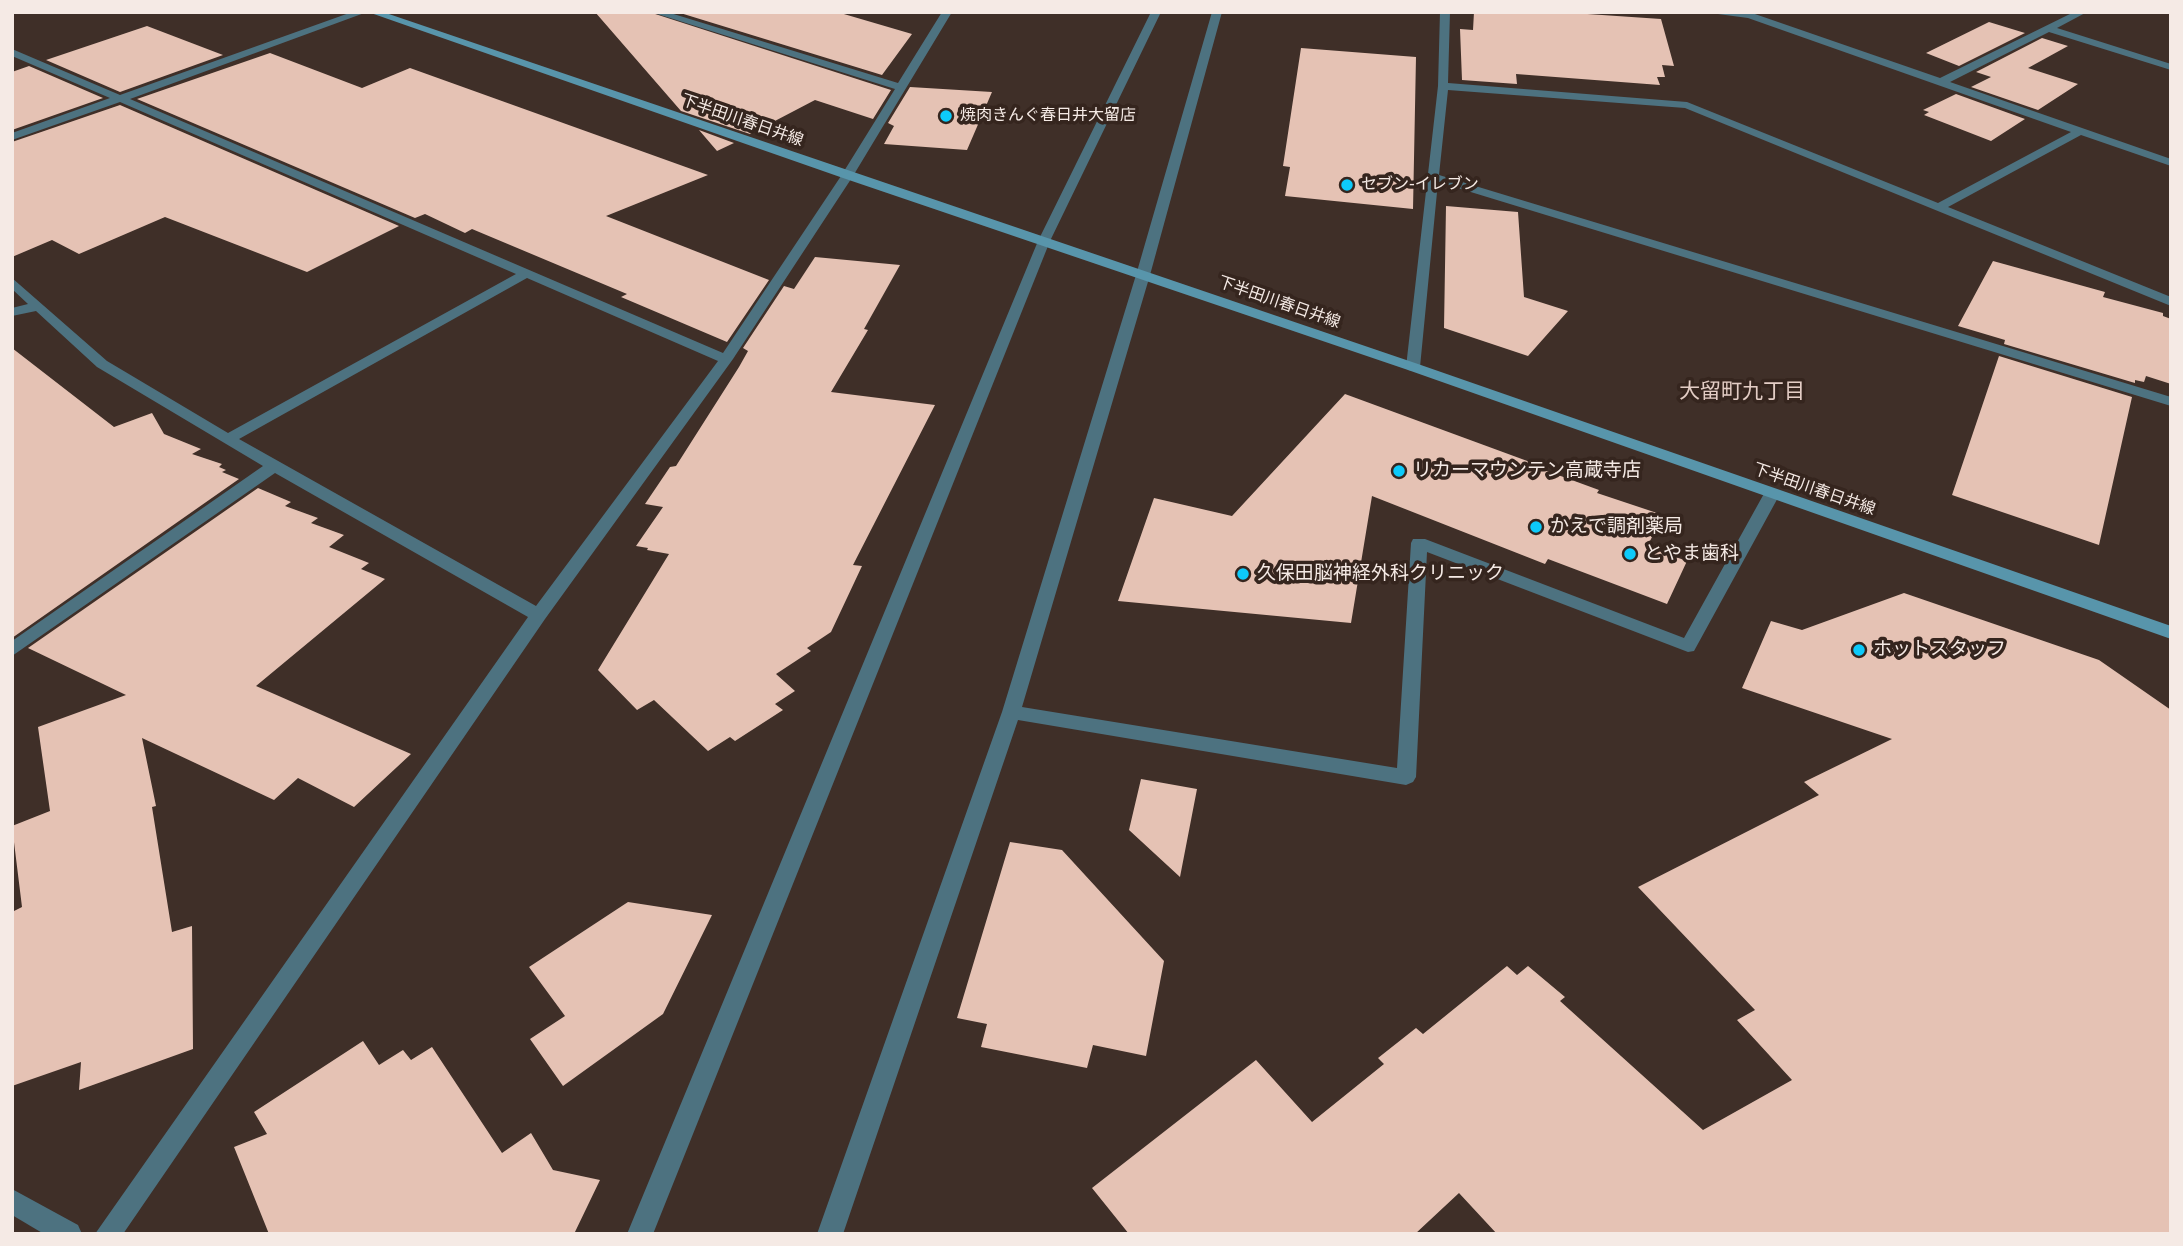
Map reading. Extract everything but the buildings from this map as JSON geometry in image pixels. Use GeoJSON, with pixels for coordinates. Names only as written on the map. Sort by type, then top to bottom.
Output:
{"type":"FeatureCollection","features":[{"type":"Feature","properties":{"kind":"main road","name":"下半田川春日井線"},"geometry":{"type":"LineString","coordinates":[[373,12],[846,176],[1413,367],[2171,632]]}},
{"type":"Feature","properties":{"kind":"street"},"geometry":{"type":"LineString","coordinates":[[12,137],[362,12]]}},
{"type":"Feature","properties":{"kind":"street"},"geometry":{"type":"LineString","coordinates":[[656,12],[900,87]]}},
{"type":"Feature","properties":{"kind":"street"},"geometry":{"type":"LineString","coordinates":[[108,1234],[539,615],[726,359],[846,176],[947,12]]}},
{"type":"Feature","properties":{"kind":"street"},"geometry":{"type":"LineString","coordinates":[[640,1234],[1044,241],[1156,12]]}},
{"type":"Feature","properties":{"kind":"street"},"geometry":{"type":"LineString","coordinates":[[830,1234],[1011,712],[1143,275],[1217,12]]}},
{"type":"Feature","properties":{"kind":"street"},"geometry":{"type":"LineString","coordinates":[[1413,367],[1443,86],[1445,12]]}},
{"type":"Feature","properties":{"kind":"street"},"geometry":{"type":"LineString","coordinates":[[1708,12],[1752,14],[2171,163]]}},
{"type":"Feature","properties":{"kind":"street"},"geometry":{"type":"LineString","coordinates":[[1941,82],[2082,12]]}},
{"type":"Feature","properties":{"kind":"street"},"geometry":{"type":"LineString","coordinates":[[2048,29],[2171,67]]}},
{"type":"Feature","properties":{"kind":"street"},"geometry":{"type":"LineString","coordinates":[[12,52],[726,359]]}},
{"type":"Feature","properties":{"kind":"street"},"geometry":{"type":"LineString","coordinates":[[1443,86],[1687,105],[2171,302]]}},
{"type":"Feature","properties":{"kind":"street"},"geometry":{"type":"LineString","coordinates":[[1937,208],[2081,131]]}},
{"type":"Feature","properties":{"kind":"street"},"geometry":{"type":"LineString","coordinates":[[1433,177],[2171,402]]}},
{"type":"Feature","properties":{"kind":"street"},"geometry":{"type":"LineString","coordinates":[[228,439],[527,273]]}},
{"type":"Feature","properties":{"kind":"street"},"geometry":{"type":"LineString","coordinates":[[12,282],[102,364],[274,466],[539,615]]}},
{"type":"Feature","properties":{"kind":"street"},"geometry":{"type":"LineString","coordinates":[[12,313],[38,306]]}},
{"type":"Feature","properties":{"kind":"street"},"geometry":{"type":"LineString","coordinates":[[12,650],[274,466]]}},
{"type":"Feature","properties":{"kind":"street"},"geometry":{"type":"LineString","coordinates":[[1011,712],[1406,777],[1419,543],[1688,646],[1772,494]]}},
{"type":"Feature","properties":{"kind":"street"},"geometry":{"type":"LineString","coordinates":[[12,1201],[69,1234]]}},
{"type":"Feature","properties":{"kind":"place","name":"焼肉きんぐ春日井大留店"},"geometry":{"type":"Point","coordinates":[946,116]}},
{"type":"Feature","properties":{"kind":"place","name":"セブン-イレブン"},"geometry":{"type":"Point","coordinates":[1347,185]}},
{"type":"Feature","properties":{"kind":"place","name":"リカーマウンテン高蔵寺店"},"geometry":{"type":"Point","coordinates":[1399,471]}},
{"type":"Feature","properties":{"kind":"place","name":"かえで調剤薬局"},"geometry":{"type":"Point","coordinates":[1536,527]}},
{"type":"Feature","properties":{"kind":"place","name":"とやま歯科"},"geometry":{"type":"Point","coordinates":[1630,554]}},
{"type":"Feature","properties":{"kind":"place","name":"久保田脳神経外科クリニック"},"geometry":{"type":"Point","coordinates":[1243,574]}},
{"type":"Feature","properties":{"kind":"place","name":"ホットスタッフ"},"geometry":{"type":"Point","coordinates":[1859,650]}},
{"type":"Feature","properties":{"kind":"district","name":"大留町九丁目"},"geometry":{"type":"Point","coordinates":[1742,393]}}]}
